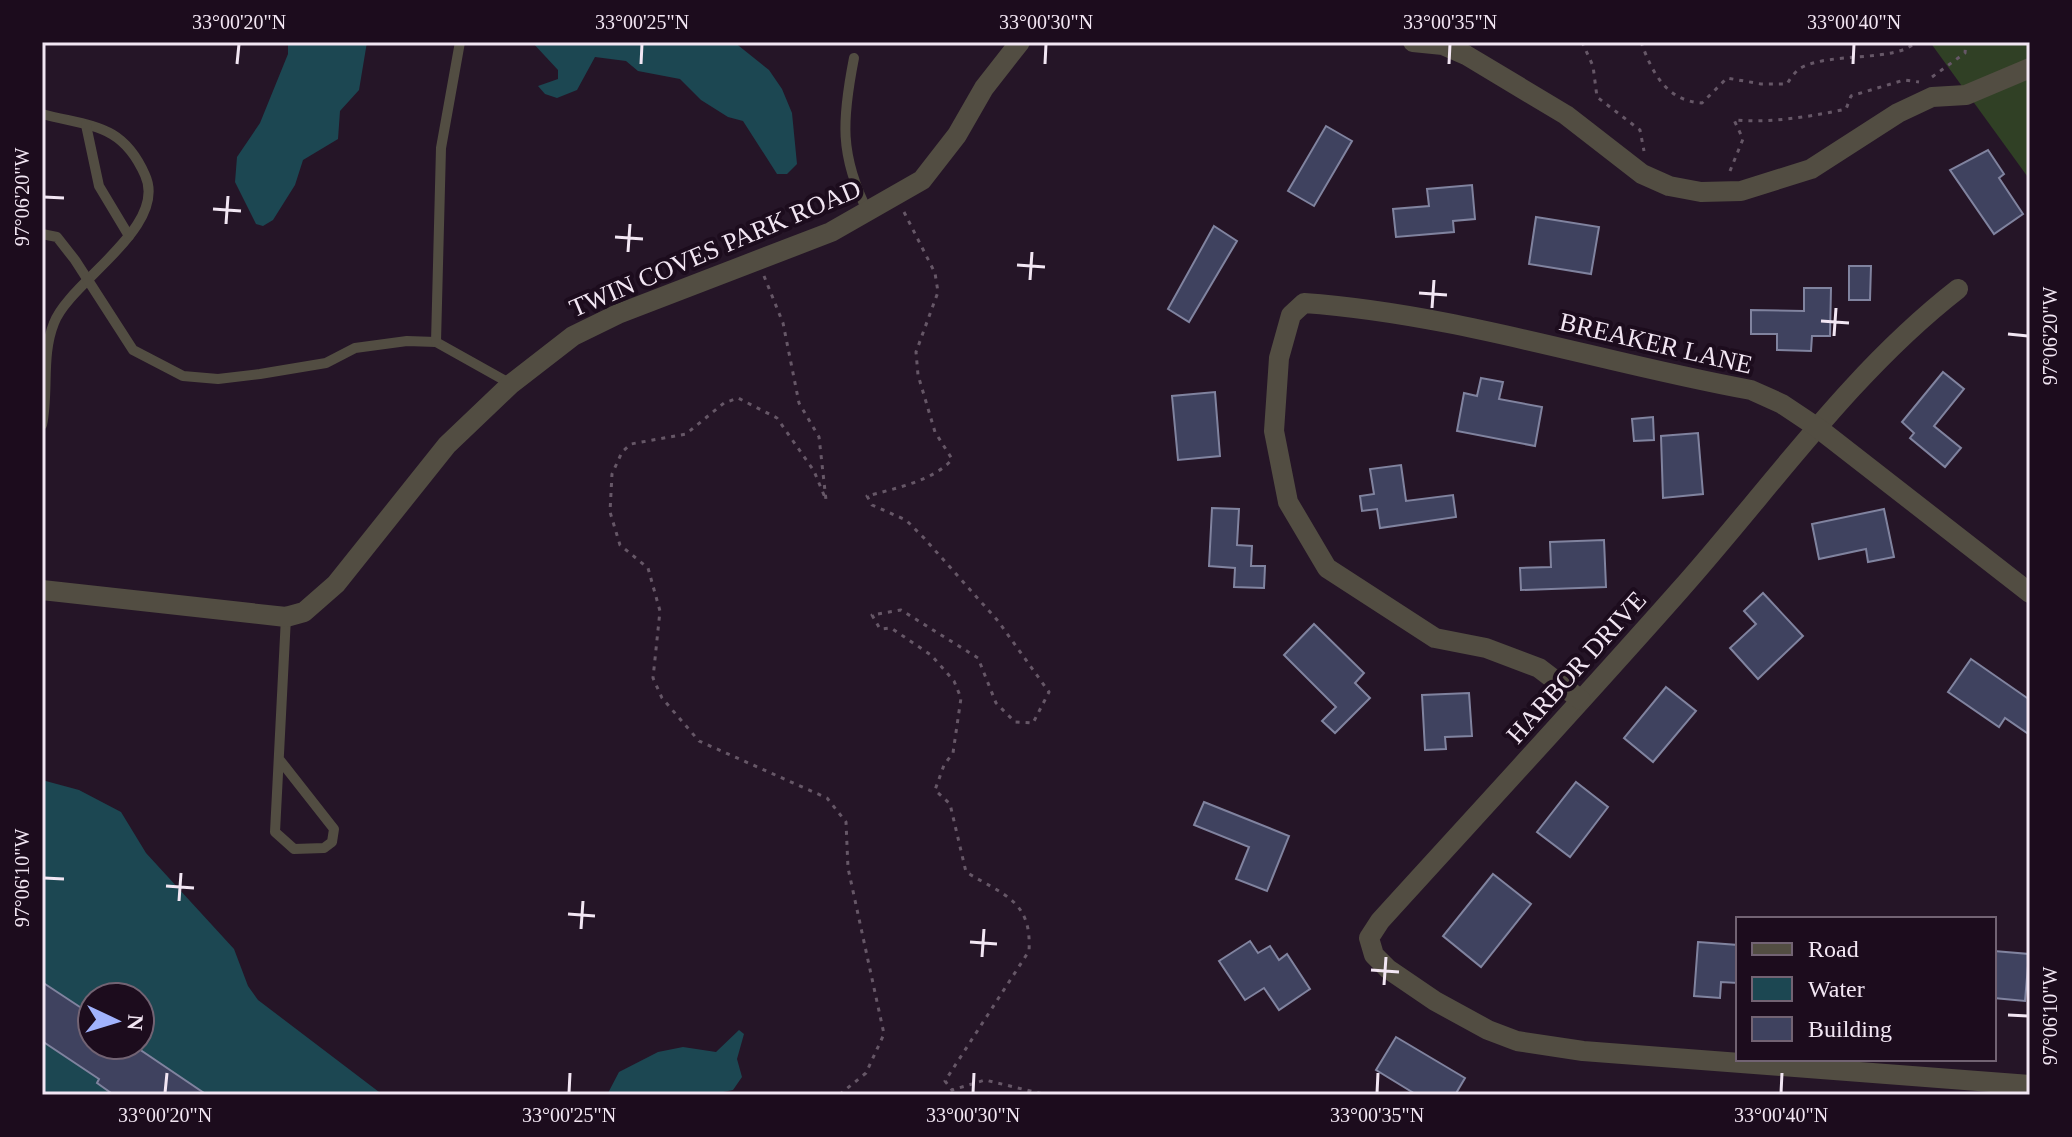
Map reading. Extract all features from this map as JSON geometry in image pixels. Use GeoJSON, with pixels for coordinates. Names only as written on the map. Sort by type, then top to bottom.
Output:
{"type":"FeatureCollection","features":[{"type":"Feature","properties":{"kind":"street","name":"TWIN COVES PARK ROAD"},"geometry":{"type":"LineString","coordinates":[[286,617],[304,612],[336,584],[447,445],[511,384],[573,336],[618,314],[760,261],[868,212],[922,180],[935,166],[984,88],[1020,42]]}},
{"type":"Feature","properties":{"kind":"street"},"geometry":{"type":"LineString","coordinates":[[1413,42],[1443,45],[1466,55],[1566,115],[1642,174],[1669,186],[1701,192],[1741,191],[1811,169],[1898,113],[1932,97],[1966,95],[2030,68]]}},
{"type":"Feature","properties":{"kind":"street","name":"HARBOR DRIVE"},"geometry":{"type":"LineString","coordinates":[[1958,289],[1913,324],[1818,428],[1581,700],[1380,921],[1369,938],[1374,955],[1388,969],[1435,1001],[1517,1041],[1583,1051],[2030,1085]]}},
{"type":"Feature","properties":{"kind":"street","name":"BREAKER LANE"},"geometry":{"type":"LineString","coordinates":[[1581,700],[1539,668],[1486,648],[1435,638],[1327,568],[1288,502],[1274,431],[1279,358],[1291,315],[1304,303],[1369,308],[1459,324],[1751,390],[1782,404],[1818,428],[2030,593]]}},
{"type":"Feature","properties":{"kind":"street"},"geometry":{"type":"LineString","coordinates":[[42,590],[286,617]]}},
{"type":"Feature","properties":{"kind":"lane"},"geometry":{"type":"LineString","coordinates":[[436,342],[441,148],[460,42]]}},
{"type":"Feature","properties":{"kind":"lane"},"geometry":{"type":"LineString","coordinates":[[854,58],[843,142],[853,181],[868,212]]}},
{"type":"Feature","properties":{"kind":"lane"},"geometry":{"type":"LineString","coordinates":[[42,114],[111,130],[138,159],[148,180],[143,220],[92,284],[54,321],[46,340],[42,425]]}},
{"type":"Feature","properties":{"kind":"lane"},"geometry":{"type":"LineString","coordinates":[[86,125],[99,186],[129,236]]}},
{"type":"Feature","properties":{"kind":"lane"},"geometry":{"type":"LineString","coordinates":[[42,234],[57,237],[92,284],[133,350],[183,376],[218,379],[260,374],[326,363],[355,348],[376,344],[436,342],[511,384]]}},
{"type":"Feature","properties":{"kind":"lane"},"geometry":{"type":"LineString","coordinates":[[279,759],[334,829],[332,842],[324,848],[294,849],[275,832],[286,617]]}},
{"type":"Feature","properties":{"kind":"path"},"geometry":{"type":"LineString","coordinates":[[1582,42],[1593,66],[1597,97],[1640,130],[1649,163]]}},
{"type":"Feature","properties":{"kind":"path"},"geometry":{"type":"LineString","coordinates":[[1641,42],[1652,73],[1672,95],[1702,103],[1727,78],[1761,84],[1787,84],[1799,69],[1844,56],[1900,51],[1915,42]]}},
{"type":"Feature","properties":{"kind":"path"},"geometry":{"type":"LineString","coordinates":[[1730,173],[1743,139],[1734,120],[1760,122],[1823,114],[1846,109],[1851,96],[1904,80],[1924,83],[1965,53],[1966,42]]}},
{"type":"Feature","properties":{"kind":"path"},"geometry":{"type":"LineString","coordinates":[[896,197],[935,273],[938,292],[916,352],[918,375],[935,432],[952,459],[943,471],[924,476],[898,490],[867,496],[872,505],[906,520],[924,538],[998,621],[1049,692],[1033,723],[1015,722],[996,703],[978,658],[901,610],[872,615],[880,629],[891,628],[931,655],[954,681],[961,698],[953,753],[944,765],[935,790],[950,804],[966,872],[1018,903],[1030,929],[1029,951],[945,1081],[952,1090],[985,1080],[1047,1095]]}},
{"type":"Feature","properties":{"kind":"path"},"geometry":{"type":"LineString","coordinates":[[760,261],[783,323],[799,403],[819,437],[826,500],[814,471],[777,418],[738,398],[724,403],[686,434],[631,444],[622,452],[612,474],[610,512],[620,545],[648,568],[660,611],[653,678],[662,698],[699,741],[827,798],[846,822],[848,868],[884,1034],[866,1073],[839,1095]]}},
{"type":"Feature","properties":{"kind":"green space"},"geometry":{"type":"Polygon","coordinates":[[[1930,42],[2030,42],[2030,180],[1930,42]]]}},
{"type":"Feature","properties":{"kind":"water"},"geometry":{"type":"Polygon","coordinates":[[[288,42],[367,42],[359,90],[340,111],[338,139],[303,160],[295,185],[273,220],[263,226],[256,224],[235,182],[237,157],[260,123],[288,54],[288,42]]]}},
{"type":"Feature","properties":{"kind":"water"},"geometry":{"type":"Polygon","coordinates":[[[532,42],[734,42],[769,70],[782,89],[792,113],[797,164],[787,174],[777,174],[743,121],[728,117],[701,100],[680,79],[638,71],[626,61],[595,57],[577,90],[557,98],[545,94],[538,86],[558,79],[558,70],[532,42]]]}},
{"type":"Feature","properties":{"kind":"water"},"geometry":{"type":"Polygon","coordinates":[[[42,780],[79,790],[121,812],[146,853],[234,949],[248,986],[258,1000],[383,1095],[42,1095],[42,780]]]}},
{"type":"Feature","properties":{"kind":"water"},"geometry":{"type":"Polygon","coordinates":[[[739,1030],[744,1034],[737,1059],[742,1077],[733,1090],[708,1095],[607,1095],[619,1072],[658,1052],[683,1047],[716,1052],[739,1030]]]}},
{"type":"Feature","properties":{"kind":"building"},"geometry":{"type":"Polygon","coordinates":[[[1326,126],[1352,141],[1314,206],[1288,191],[1326,126]]]}},
{"type":"Feature","properties":{"kind":"building"},"geometry":{"type":"Polygon","coordinates":[[[1988,150],[2004,174],[1999,178],[2023,214],[1994,234],[1950,170],[1988,150]]]}},
{"type":"Feature","properties":{"kind":"building"},"geometry":{"type":"Polygon","coordinates":[[[1472,185],[1475,219],[1453,221],[1454,232],[1396,237],[1393,209],[1429,206],[1427,189],[1472,185]]]}},
{"type":"Feature","properties":{"kind":"building"},"geometry":{"type":"Polygon","coordinates":[[[1536,217],[1599,227],[1591,274],[1529,264],[1536,217]]]}},
{"type":"Feature","properties":{"kind":"building"},"geometry":{"type":"Polygon","coordinates":[[[1214,226],[1237,241],[1189,322],[1168,309],[1214,226]]]}},
{"type":"Feature","properties":{"kind":"building"},"geometry":{"type":"Polygon","coordinates":[[[1849,266],[1871,266],[1870,300],[1849,300],[1849,266]]]}},
{"type":"Feature","properties":{"kind":"building"},"geometry":{"type":"Polygon","coordinates":[[[1804,288],[1831,288],[1830,336],[1812,336],[1811,351],[1777,350],[1777,334],[1751,334],[1751,310],[1804,311],[1804,288]]]}},
{"type":"Feature","properties":{"kind":"building"},"geometry":{"type":"Polygon","coordinates":[[[1943,372],[1964,389],[1934,426],[1961,448],[1945,467],[1910,438],[1914,433],[1902,422],[1943,372]]]}},
{"type":"Feature","properties":{"kind":"building"},"geometry":{"type":"Polygon","coordinates":[[[1481,378],[1503,382],[1499,399],[1542,407],[1535,446],[1457,431],[1464,393],[1477,396],[1481,378]]]}},
{"type":"Feature","properties":{"kind":"building"},"geometry":{"type":"Polygon","coordinates":[[[1215,392],[1220,456],[1178,460],[1172,396],[1215,392]]]}},
{"type":"Feature","properties":{"kind":"building"},"geometry":{"type":"Polygon","coordinates":[[[1653,417],[1654,440],[1634,441],[1632,419],[1653,417]]]}},
{"type":"Feature","properties":{"kind":"building"},"geometry":{"type":"Polygon","coordinates":[[[1698,433],[1703,494],[1663,498],[1661,436],[1698,433]]]}},
{"type":"Feature","properties":{"kind":"building"},"geometry":{"type":"Polygon","coordinates":[[[1401,465],[1406,501],[1453,495],[1456,517],[1380,528],[1377,509],[1362,511],[1360,496],[1374,494],[1370,469],[1401,465]]]}},
{"type":"Feature","properties":{"kind":"building"},"geometry":{"type":"Polygon","coordinates":[[[1212,508],[1239,509],[1237,545],[1252,546],[1251,566],[1265,566],[1264,588],[1234,587],[1235,568],[1209,566],[1212,508]]]}},
{"type":"Feature","properties":{"kind":"building"},"geometry":{"type":"Polygon","coordinates":[[[1884,509],[1894,557],[1868,562],[1866,549],[1819,559],[1812,524],[1884,509]]]}},
{"type":"Feature","properties":{"kind":"building"},"geometry":{"type":"Polygon","coordinates":[[[1604,540],[1606,587],[1521,590],[1520,568],[1551,567],[1550,542],[1604,540]]]}},
{"type":"Feature","properties":{"kind":"building"},"geometry":{"type":"Polygon","coordinates":[[[1763,593],[1803,636],[1758,679],[1730,648],[1756,624],[1744,611],[1763,593]]]}},
{"type":"Feature","properties":{"kind":"building"},"geometry":{"type":"Polygon","coordinates":[[[1314,624],[1364,673],[1355,683],[1370,698],[1335,733],[1322,721],[1336,707],[1284,655],[1314,624]]]}},
{"type":"Feature","properties":{"kind":"building"},"geometry":{"type":"Polygon","coordinates":[[[1971,659],[2030,700],[2030,735],[2005,718],[1999,727],[1948,692],[1971,659]]]}},
{"type":"Feature","properties":{"kind":"building"},"geometry":{"type":"Polygon","coordinates":[[[1666,687],[1696,711],[1653,762],[1624,738],[1666,687]]]}},
{"type":"Feature","properties":{"kind":"building"},"geometry":{"type":"Polygon","coordinates":[[[1469,693],[1472,736],[1445,737],[1446,749],[1425,750],[1422,695],[1469,693]]]}},
{"type":"Feature","properties":{"kind":"building"},"geometry":{"type":"Polygon","coordinates":[[[1576,782],[1608,807],[1570,857],[1537,832],[1576,782]]]}},
{"type":"Feature","properties":{"kind":"building"},"geometry":{"type":"Polygon","coordinates":[[[1204,802],[1289,836],[1267,891],[1236,879],[1249,847],[1194,825],[1204,802]]]}},
{"type":"Feature","properties":{"kind":"building"},"geometry":{"type":"Polygon","coordinates":[[[1493,874],[1531,904],[1481,967],[1443,936],[1493,874]]]}},
{"type":"Feature","properties":{"kind":"building"},"geometry":{"type":"Polygon","coordinates":[[[1250,941],[1258,953],[1270,946],[1279,960],[1287,954],[1310,989],[1279,1010],[1264,988],[1245,1000],[1219,961],[1250,941]]]}},
{"type":"Feature","properties":{"kind":"building"},"geometry":{"type":"Polygon","coordinates":[[[1698,942],[1736,945],[1736,983],[1721,982],[1720,998],[1694,996],[1698,942]]]}},
{"type":"Feature","properties":{"kind":"building"},"geometry":{"type":"Polygon","coordinates":[[[1996,951],[2029,954],[2025,1001],[1996,998],[1996,951]]]}},
{"type":"Feature","properties":{"kind":"building"},"geometry":{"type":"Polygon","coordinates":[[[42,982],[76,1004],[76,1061],[156,1061],[207,1095],[114,1095],[97,1083],[99,1079],[42,1041],[42,982]]]}},
{"type":"Feature","properties":{"kind":"building"},"geometry":{"type":"Polygon","coordinates":[[[1396,1037],[1465,1078],[1455,1095],[1417,1095],[1376,1070],[1396,1037]]]}}]}
